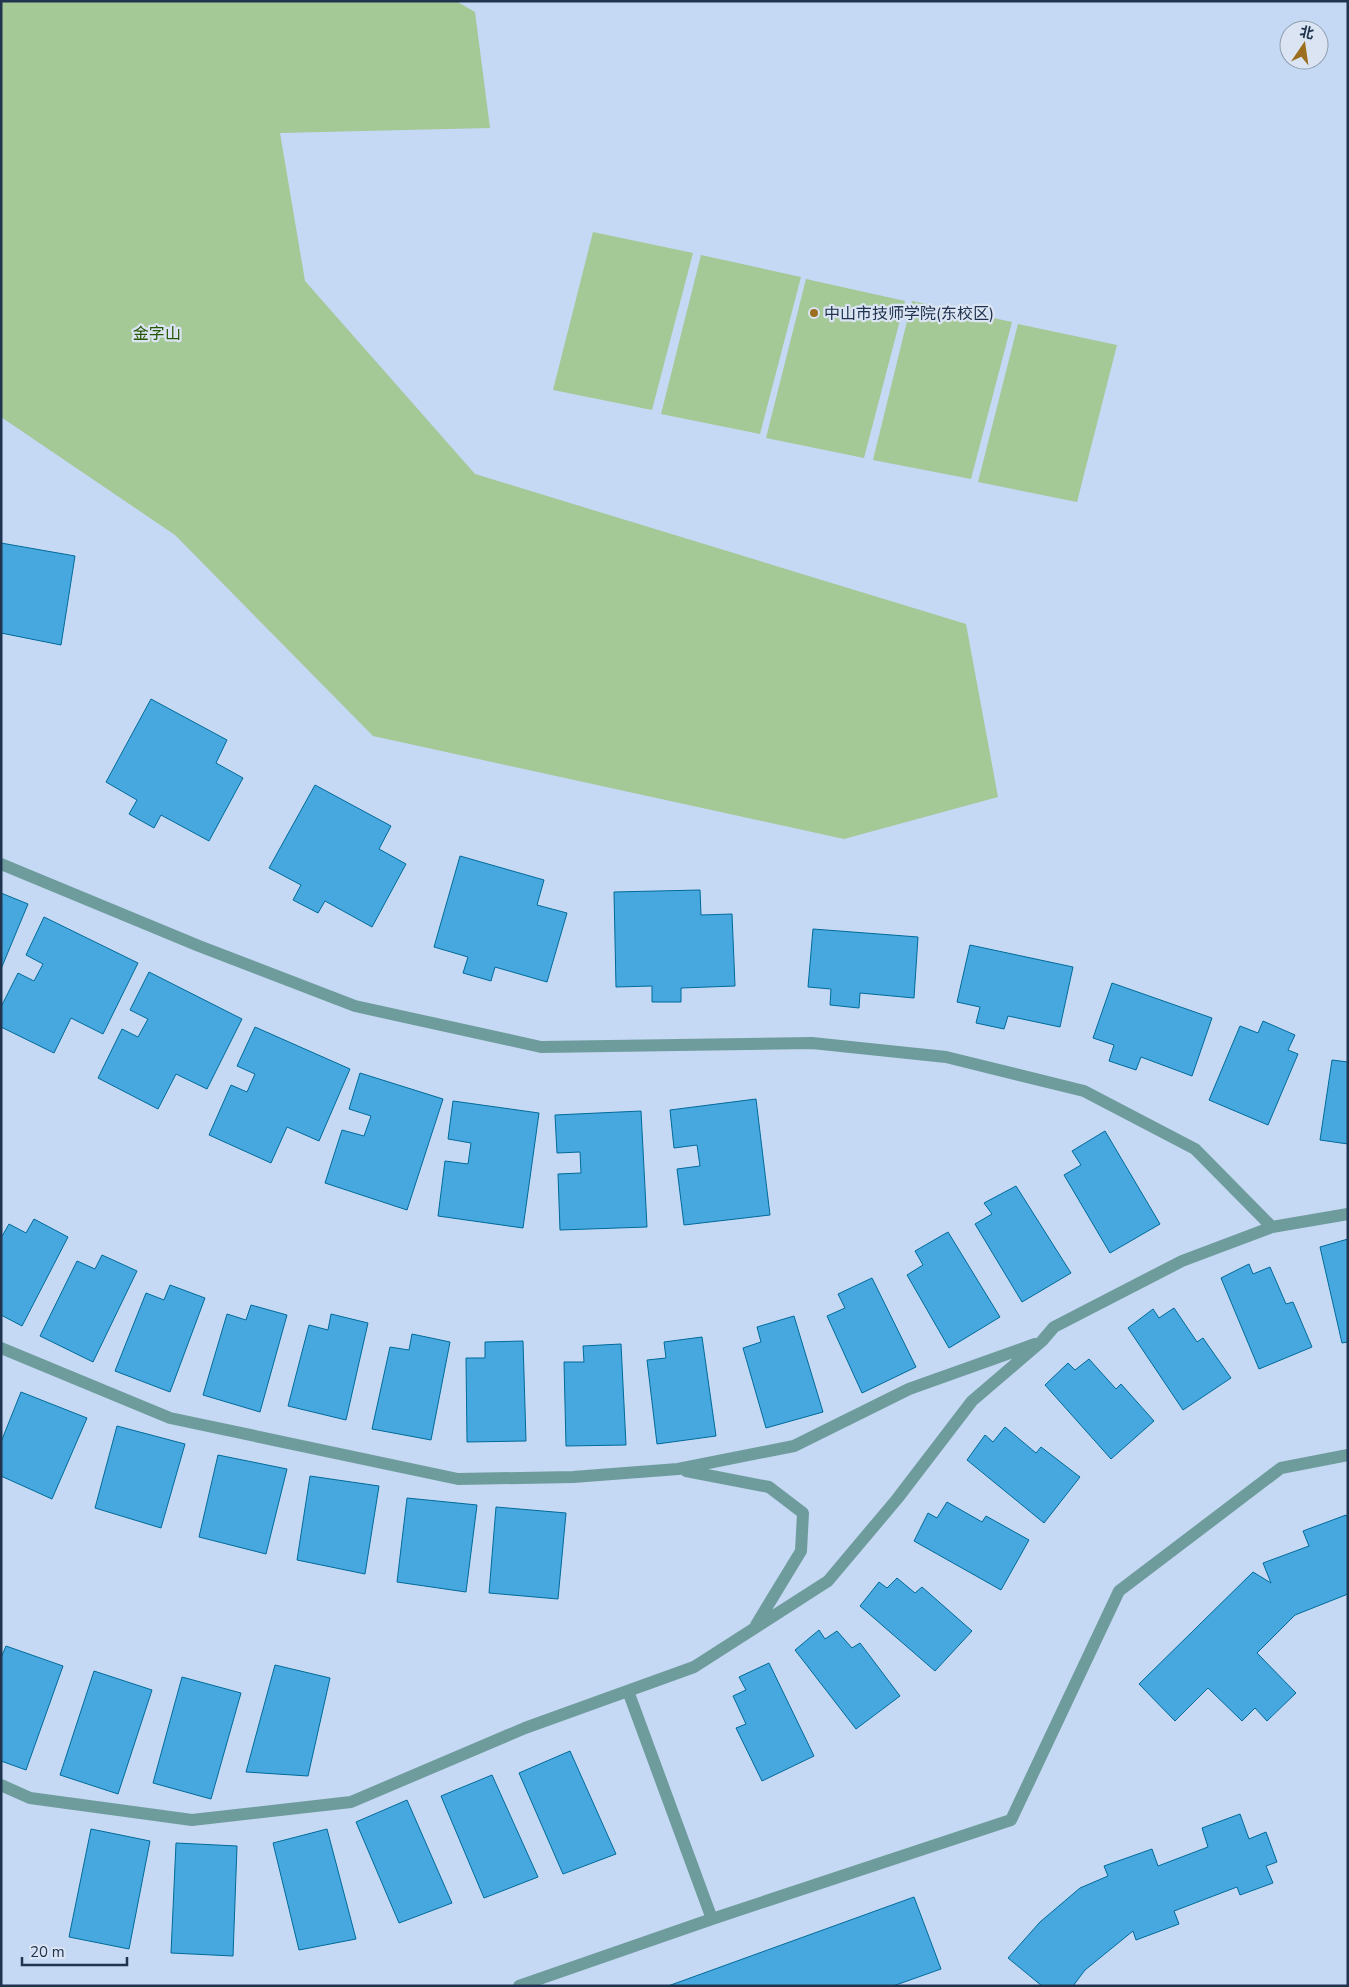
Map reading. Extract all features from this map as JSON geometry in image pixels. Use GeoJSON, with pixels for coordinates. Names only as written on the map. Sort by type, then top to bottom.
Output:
{"type":"FeatureCollection","features":[{"type":"Feature","properties":{"kind":"street"},"geometry":{"type":"LineString","coordinates":[[1,864],[199,946],[355,1006],[540,1047],[812,1043],[946,1057],[1084,1091],[1196,1149],[1272,1227]]}},
{"type":"Feature","properties":{"kind":"street"},"geometry":{"type":"LineString","coordinates":[[1,1785],[30,1798],[192,1820],[351,1802],[524,1728],[694,1668],[828,1580],[897,1499],[972,1401],[1042,1341],[1054,1327],[1182,1261],[1272,1227],[1348,1214]]}},
{"type":"Feature","properties":{"kind":"street"},"geometry":{"type":"LineString","coordinates":[[1,1348],[170,1418],[458,1480],[574,1477],[678,1469],[794,1446],[909,1389],[1042,1341]]}},
{"type":"Feature","properties":{"kind":"street"},"geometry":{"type":"LineString","coordinates":[[519,1986],[712,1919],[1011,1820],[1119,1591],[1281,1468],[1348,1455]]}},
{"type":"Feature","properties":{"kind":"street"},"geometry":{"type":"LineString","coordinates":[[678,1469],[769,1487],[803,1513],[801,1551],[753,1629]]}},
{"type":"Feature","properties":{"kind":"street"},"geometry":{"type":"LineString","coordinates":[[628,1691],[712,1919]]}},
{"type":"Feature","properties":{"kind":"green space","name":"金字山"},"geometry":{"type":"Polygon","coordinates":[[[1,1],[456,1],[475,12],[490,128],[280,133],[305,281],[475,474],[966,624],[998,797],[844,839],[373,736],[175,535],[1,417],[1,1]]]}},
{"type":"Feature","properties":{"kind":"green space"},"geometry":{"type":"Polygon","coordinates":[[[593,232],[693,253],[652,410],[553,390],[593,232]]]}},
{"type":"Feature","properties":{"kind":"green space"},"geometry":{"type":"Polygon","coordinates":[[[701,255],[801,277],[760,434],[661,414],[701,255]]]}},
{"type":"Feature","properties":{"kind":"green space"},"geometry":{"type":"Polygon","coordinates":[[[806,279],[905,301],[864,458],[766,438],[806,279]]]}},
{"type":"Feature","properties":{"kind":"green space"},"geometry":{"type":"Polygon","coordinates":[[[912,301],[1012,322],[971,479],[873,460],[912,301]]]}},
{"type":"Feature","properties":{"kind":"green space"},"geometry":{"type":"Polygon","coordinates":[[[1018,324],[1117,345],[1077,502],[978,482],[1018,324]]]}},
{"type":"Feature","properties":{"kind":"building"},"geometry":{"type":"Polygon","coordinates":[[[1,543],[75,556],[61,645],[1,633],[1,543]]]}},
{"type":"Feature","properties":{"kind":"building"},"geometry":{"type":"Polygon","coordinates":[[[151,699],[227,740],[216,763],[243,778],[209,841],[161,815],[154,828],[129,814],[137,800],[106,782],[151,699]]]}},
{"type":"Feature","properties":{"kind":"building"},"geometry":{"type":"Polygon","coordinates":[[[315,785],[391,826],[379,849],[406,864],[372,927],[325,901],[318,913],[293,900],[301,885],[269,868],[315,785]]]}},
{"type":"Feature","properties":{"kind":"building"},"geometry":{"type":"Polygon","coordinates":[[[460,856],[544,880],[537,905],[567,913],[547,982],[495,967],[491,981],[463,973],[468,957],[434,947],[460,856]]]}},
{"type":"Feature","properties":{"kind":"building"},"geometry":{"type":"Polygon","coordinates":[[[700,890],[701,915],[732,914],[735,986],[681,988],[681,1002],[652,1002],[652,986],[616,987],[614,892],[700,890]]]}},
{"type":"Feature","properties":{"kind":"building"},"geometry":{"type":"Polygon","coordinates":[[[1,893],[28,904],[1,969],[1,893]]]}},
{"type":"Feature","properties":{"kind":"building"},"geometry":{"type":"Polygon","coordinates":[[[44,917],[138,963],[103,1034],[71,1018],[54,1053],[1,1027],[1,1007],[18,973],[34,981],[43,964],[26,955],[44,917]]]}},
{"type":"Feature","properties":{"kind":"building"},"geometry":{"type":"Polygon","coordinates":[[[813,929],[918,937],[914,998],[860,993],[859,1008],[830,1005],[831,989],[808,987],[813,929]]]}},
{"type":"Feature","properties":{"kind":"building"},"geometry":{"type":"Polygon","coordinates":[[[970,945],[1073,967],[1060,1027],[1008,1016],[1004,1029],[976,1023],[980,1007],[957,1002],[970,945]]]}},
{"type":"Feature","properties":{"kind":"building"},"geometry":{"type":"Polygon","coordinates":[[[149,972],[242,1019],[207,1089],[176,1074],[158,1109],[98,1078],[122,1029],[138,1037],[148,1019],[130,1010],[149,972]]]}},
{"type":"Feature","properties":{"kind":"building"},"geometry":{"type":"Polygon","coordinates":[[[1112,983],[1212,1018],[1192,1076],[1141,1057],[1136,1070],[1109,1061],[1114,1045],[1093,1038],[1112,983]]]}},
{"type":"Feature","properties":{"kind":"building"},"geometry":{"type":"Polygon","coordinates":[[[1263,1021],[1295,1035],[1288,1050],[1298,1054],[1268,1125],[1209,1100],[1240,1026],[1258,1033],[1263,1021]]]}},
{"type":"Feature","properties":{"kind":"building"},"geometry":{"type":"Polygon","coordinates":[[[255,1027],[350,1069],[319,1141],[287,1127],[271,1163],[209,1135],[231,1085],[247,1092],[255,1074],[237,1066],[255,1027]]]}},
{"type":"Feature","properties":{"kind":"building"},"geometry":{"type":"Polygon","coordinates":[[[1332,1060],[1348,1062],[1348,1144],[1320,1140],[1332,1060]]]}},
{"type":"Feature","properties":{"kind":"building"},"geometry":{"type":"Polygon","coordinates":[[[360,1073],[443,1099],[407,1210],[325,1183],[342,1130],[364,1136],[371,1116],[349,1109],[360,1073]]]}},
{"type":"Feature","properties":{"kind":"building"},"geometry":{"type":"Polygon","coordinates":[[[756,1099],[770,1215],[684,1225],[677,1169],[700,1166],[697,1145],[674,1148],[670,1110],[756,1099]]]}},
{"type":"Feature","properties":{"kind":"building"},"geometry":{"type":"Polygon","coordinates":[[[453,1101],[539,1113],[523,1228],[438,1216],[445,1161],[468,1164],[471,1143],[448,1139],[453,1101]]]}},
{"type":"Feature","properties":{"kind":"building"},"geometry":{"type":"Polygon","coordinates":[[[641,1111],[647,1227],[560,1230],[558,1174],[581,1173],[580,1152],[557,1153],[555,1115],[641,1111]]]}},
{"type":"Feature","properties":{"kind":"building"},"geometry":{"type":"Polygon","coordinates":[[[1105,1131],[1160,1224],[1110,1253],[1064,1175],[1081,1165],[1072,1151],[1105,1131]]]}},
{"type":"Feature","properties":{"kind":"building"},"geometry":{"type":"Polygon","coordinates":[[[1016,1186],[1071,1273],[1022,1302],[975,1224],[992,1214],[984,1203],[1016,1186]]]}},
{"type":"Feature","properties":{"kind":"building"},"geometry":{"type":"Polygon","coordinates":[[[34,1219],[68,1237],[22,1326],[1,1315],[1,1238],[9,1224],[26,1233],[34,1219]]]}},
{"type":"Feature","properties":{"kind":"building"},"geometry":{"type":"Polygon","coordinates":[[[948,1232],[1000,1317],[949,1348],[907,1275],[923,1265],[915,1251],[948,1232]]]}},
{"type":"Feature","properties":{"kind":"building"},"geometry":{"type":"Polygon","coordinates":[[[1348,1239],[1348,1342],[1342,1343],[1320,1247],[1348,1239]]]}},
{"type":"Feature","properties":{"kind":"building"},"geometry":{"type":"Polygon","coordinates":[[[102,1255],[137,1271],[93,1362],[40,1336],[77,1261],[95,1269],[102,1255]]]}},
{"type":"Feature","properties":{"kind":"building"},"geometry":{"type":"Polygon","coordinates":[[[1249,1264],[1253,1274],[1270,1267],[1286,1304],[1293,1302],[1312,1347],[1259,1369],[1221,1278],[1249,1264]]]}},
{"type":"Feature","properties":{"kind":"building"},"geometry":{"type":"Polygon","coordinates":[[[872,1278],[916,1367],[862,1393],[827,1316],[845,1308],[838,1294],[872,1278]]]}},
{"type":"Feature","properties":{"kind":"building"},"geometry":{"type":"Polygon","coordinates":[[[170,1285],[205,1298],[170,1392],[115,1371],[146,1293],[164,1300],[170,1285]]]}},
{"type":"Feature","properties":{"kind":"building"},"geometry":{"type":"Polygon","coordinates":[[[251,1305],[287,1315],[260,1412],[203,1395],[227,1314],[246,1320],[251,1305]]]}},
{"type":"Feature","properties":{"kind":"building"},"geometry":{"type":"Polygon","coordinates":[[[1174,1308],[1197,1342],[1203,1338],[1231,1378],[1183,1410],[1128,1328],[1153,1309],[1159,1318],[1174,1308]]]}},
{"type":"Feature","properties":{"kind":"building"},"geometry":{"type":"Polygon","coordinates":[[[331,1314],[368,1323],[346,1420],[288,1406],[309,1325],[328,1330],[331,1314]]]}},
{"type":"Feature","properties":{"kind":"building"},"geometry":{"type":"Polygon","coordinates":[[[794,1316],[823,1412],[766,1428],[743,1348],[761,1342],[757,1327],[794,1316]]]}},
{"type":"Feature","properties":{"kind":"building"},"geometry":{"type":"Polygon","coordinates":[[[412,1334],[450,1342],[431,1440],[372,1429],[390,1347],[409,1350],[412,1334]]]}},
{"type":"Feature","properties":{"kind":"building"},"geometry":{"type":"Polygon","coordinates":[[[702,1337],[716,1436],[657,1444],[647,1360],[666,1358],[664,1342],[702,1337]]]}},
{"type":"Feature","properties":{"kind":"building"},"geometry":{"type":"Polygon","coordinates":[[[523,1341],[526,1441],[467,1442],[466,1358],[485,1358],[485,1342],[523,1341]]]}},
{"type":"Feature","properties":{"kind":"building"},"geometry":{"type":"Polygon","coordinates":[[[621,1344],[626,1445],[566,1446],[564,1362],[584,1362],[583,1346],[621,1344]]]}},
{"type":"Feature","properties":{"kind":"building"},"geometry":{"type":"Polygon","coordinates":[[[1089,1359],[1116,1389],[1121,1384],[1154,1421],[1111,1459],[1045,1385],[1068,1363],[1075,1370],[1089,1359]]]}},
{"type":"Feature","properties":{"kind":"building"},"geometry":{"type":"Polygon","coordinates":[[[21,1392],[87,1418],[52,1499],[1,1476],[1,1442],[21,1392]]]}},
{"type":"Feature","properties":{"kind":"building"},"geometry":{"type":"Polygon","coordinates":[[[117,1426],[185,1444],[161,1528],[95,1508],[117,1426]]]}},
{"type":"Feature","properties":{"kind":"building"},"geometry":{"type":"Polygon","coordinates":[[[1005,1427],[1036,1453],[1041,1447],[1080,1477],[1044,1523],[967,1460],[985,1435],[993,1442],[1005,1427]]]}},
{"type":"Feature","properties":{"kind":"building"},"geometry":{"type":"Polygon","coordinates":[[[218,1455],[287,1469],[266,1554],[199,1537],[218,1455]]]}},
{"type":"Feature","properties":{"kind":"building"},"geometry":{"type":"Polygon","coordinates":[[[310,1476],[379,1486],[365,1574],[297,1560],[310,1476]]]}},
{"type":"Feature","properties":{"kind":"building"},"geometry":{"type":"Polygon","coordinates":[[[407,1498],[477,1505],[466,1592],[397,1582],[407,1498]]]}},
{"type":"Feature","properties":{"kind":"building"},"geometry":{"type":"Polygon","coordinates":[[[947,1502],[982,1522],[986,1516],[1029,1540],[1001,1590],[914,1541],[928,1513],[937,1518],[947,1502]]]}},
{"type":"Feature","properties":{"kind":"building"},"geometry":{"type":"Polygon","coordinates":[[[496,1507],[566,1513],[558,1599],[489,1593],[496,1507]]]}},
{"type":"Feature","properties":{"kind":"building"},"geometry":{"type":"Polygon","coordinates":[[[1346,1515],[1348,1518],[1348,1594],[1295,1615],[1257,1653],[1296,1693],[1267,1721],[1255,1708],[1242,1721],[1208,1688],[1175,1721],[1139,1684],[1253,1572],[1271,1583],[1263,1563],[1309,1546],[1303,1531],[1346,1515]]]}},
{"type":"Feature","properties":{"kind":"building"},"geometry":{"type":"Polygon","coordinates":[[[897,1578],[915,1593],[922,1587],[972,1631],[935,1671],[860,1606],[879,1582],[887,1588],[897,1578]]]}},
{"type":"Feature","properties":{"kind":"building"},"geometry":{"type":"Polygon","coordinates":[[[819,1630],[825,1639],[837,1631],[852,1648],[860,1643],[900,1696],[856,1729],[795,1650],[819,1630]]]}},
{"type":"Feature","properties":{"kind":"building"},"geometry":{"type":"Polygon","coordinates":[[[6,1646],[63,1666],[26,1770],[1,1761],[1,1658],[6,1646]]]}},
{"type":"Feature","properties":{"kind":"building"},"geometry":{"type":"Polygon","coordinates":[[[769,1663],[814,1756],[762,1781],[736,1728],[746,1724],[733,1696],[746,1690],[739,1677],[769,1663]]]}},
{"type":"Feature","properties":{"kind":"building"},"geometry":{"type":"Polygon","coordinates":[[[275,1665],[330,1678],[308,1776],[246,1772],[275,1665]]]}},
{"type":"Feature","properties":{"kind":"building"},"geometry":{"type":"Polygon","coordinates":[[[94,1671],[152,1690],[118,1794],[60,1775],[94,1671]]]}},
{"type":"Feature","properties":{"kind":"building"},"geometry":{"type":"Polygon","coordinates":[[[182,1677],[241,1693],[211,1799],[153,1783],[182,1677]]]}},
{"type":"Feature","properties":{"kind":"building"},"geometry":{"type":"Polygon","coordinates":[[[570,1751],[616,1854],[563,1874],[519,1773],[570,1751]]]}},
{"type":"Feature","properties":{"kind":"building"},"geometry":{"type":"Polygon","coordinates":[[[492,1775],[538,1877],[484,1898],[441,1796],[492,1775]]]}},
{"type":"Feature","properties":{"kind":"building"},"geometry":{"type":"Polygon","coordinates":[[[407,1800],[452,1903],[399,1923],[356,1822],[407,1800]]]}},
{"type":"Feature","properties":{"kind":"building"},"geometry":{"type":"Polygon","coordinates":[[[1240,1814],[1249,1839],[1266,1832],[1277,1862],[1266,1866],[1273,1883],[1240,1895],[1237,1887],[1174,1911],[1179,1924],[1136,1940],[1133,1931],[1085,1970],[1073,1986],[1042,1986],[1008,1958],[1040,1922],[1080,1888],[1108,1876],[1104,1866],[1152,1849],[1158,1866],[1208,1847],[1202,1828],[1240,1814]]]}},
{"type":"Feature","properties":{"kind":"building"},"geometry":{"type":"Polygon","coordinates":[[[91,1829],[150,1841],[129,1949],[69,1937],[91,1829]]]}},
{"type":"Feature","properties":{"kind":"building"},"geometry":{"type":"Polygon","coordinates":[[[327,1829],[356,1939],[299,1950],[273,1843],[327,1829]]]}},
{"type":"Feature","properties":{"kind":"building"},"geometry":{"type":"Polygon","coordinates":[[[176,1843],[237,1846],[233,1956],[171,1953],[176,1843]]]}},
{"type":"Feature","properties":{"kind":"building"},"geometry":{"type":"Polygon","coordinates":[[[914,1897],[941,1969],[893,1986],[668,1986],[914,1897]]]}},
{"type":"Feature","properties":{"kind":"place","name":"中山市技师学院(东校区)"},"geometry":{"type":"Point","coordinates":[814,313]}}]}
